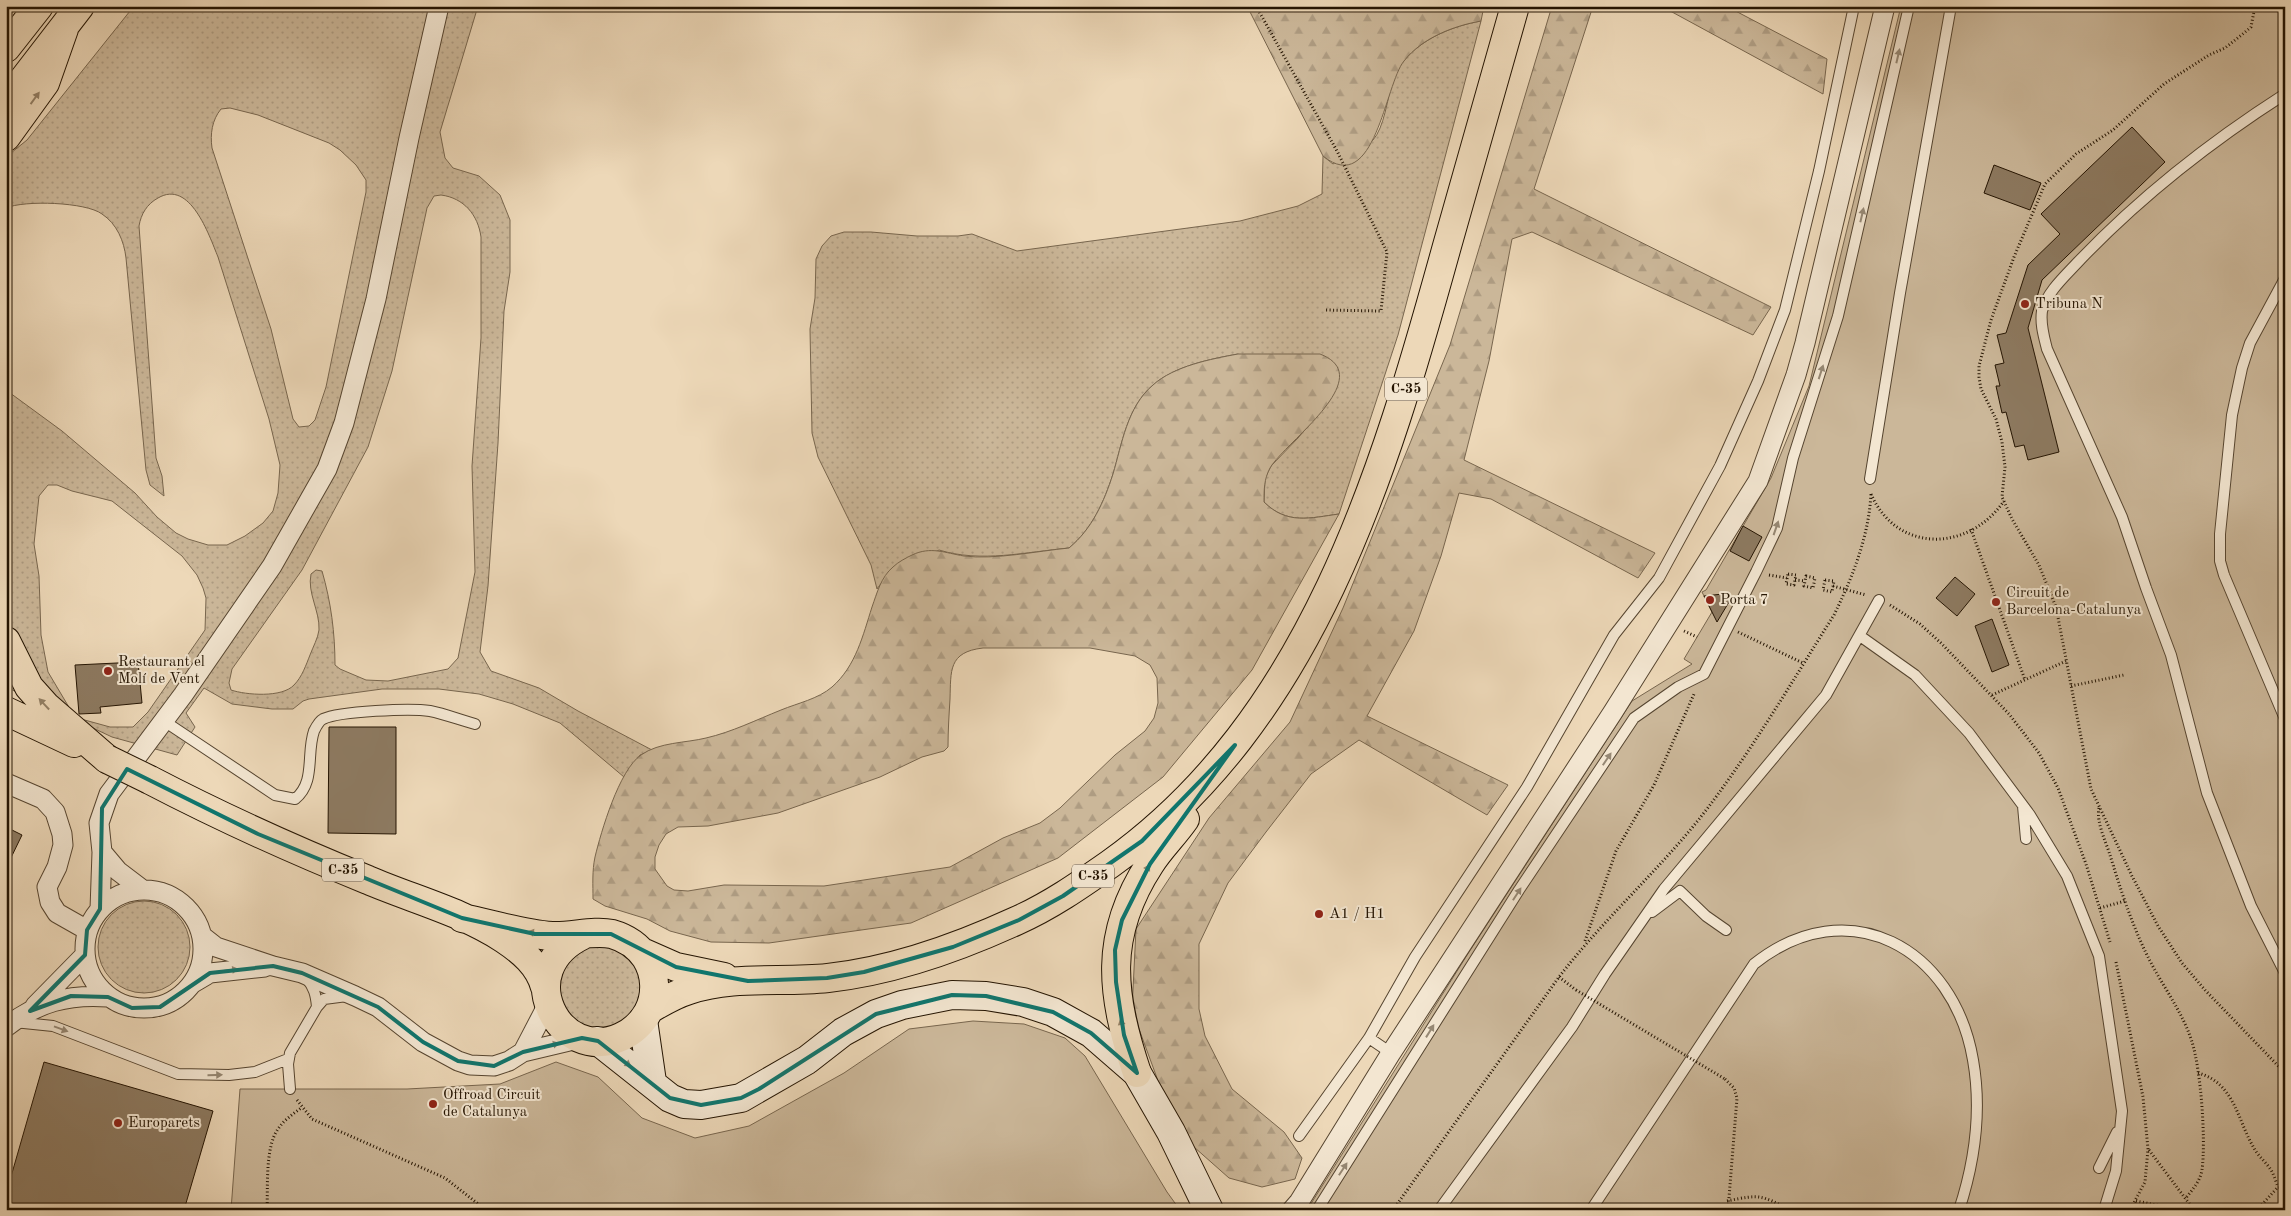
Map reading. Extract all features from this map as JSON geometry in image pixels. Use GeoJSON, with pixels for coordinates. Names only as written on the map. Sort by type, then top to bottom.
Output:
{"type":"FeatureCollection","features":[{"type":"Feature","properties":{"kind":"highway"},"geometry":{"type":"LineString","coordinates":[[6,31],[33,6]]}},
{"type":"Feature","properties":{"kind":"highway"},"geometry":{"type":"LineString","coordinates":[[6,48],[39,6]]}},
{"type":"Feature","properties":{"kind":"highway"},"geometry":{"type":"LineString","coordinates":[[6,102],[80,6]]}},
{"type":"Feature","properties":{"kind":"highway","name":"C-35"},"geometry":{"type":"LineString","coordinates":[[6,711],[258,834],[462,918],[502,938],[516,947],[535,966],[561,1025],[590,1040],[618,1038],[632,1031],[646,1015],[689,990],[748,981],[827,978],[864,972],[953,947],[1019,920],[1063,896],[1142,841],[1182,806],[1235,745],[1271,697],[1291,662],[1332,586],[1366,504],[1413,367],[1515,6]]}},
{"type":"Feature","properties":{"kind":"highway"},"geometry":{"type":"LineString","coordinates":[[6,137],[46,83],[64,28]]}},
{"type":"Feature","properties":{"kind":"highway"},"geometry":{"type":"LineString","coordinates":[[6,641],[29,686],[64,722],[107,759]]}},
{"type":"Feature","properties":{"kind":"highway"},"geometry":{"type":"LineString","coordinates":[[1137,1073],[1124,1035],[1116,982],[1115,950],[1122,920],[1150,864],[1208,789],[1235,745]]}},
{"type":"Feature","properties":{"kind":"highway","name":"C-35"},"geometry":{"type":"LineString","coordinates":[[462,918],[534,934],[583,935],[602,932],[628,940],[642,952],[676,967],[748,981]]}},
{"type":"Feature","properties":{"kind":"highway","name":"C-35"},"geometry":{"type":"LineString","coordinates":[[547,995],[550,965],[556,955],[564,946],[583,935]]}},
{"type":"Feature","properties":{"kind":"highway"},"geometry":{"type":"LineString","coordinates":[[642,952],[650,967],[654,984],[646,1015]]}},
{"type":"Feature","properties":{"kind":"street"},"geometry":{"type":"LineString","coordinates":[[100,909],[102,852],[100,823],[102,808],[109,794],[164,721],[272,566],[327,469],[344,423],[376,299],[409,138],[439,6]]}},
{"type":"Feature","properties":{"kind":"street"},"geometry":{"type":"LineString","coordinates":[[1292,1210],[1299,1202],[1391,1053],[1607,720],[1758,481],[1796,375],[1805,342],[1885,6]]}},
{"type":"Feature","properties":{"kind":"street"},"geometry":{"type":"LineString","coordinates":[[6,783],[43,799],[55,812],[62,834],[63,845],[57,867],[47,887],[50,902],[57,913],[87,930]]}},
{"type":"Feature","properties":{"kind":"street"},"geometry":{"type":"LineString","coordinates":[[30,1011],[71,996],[108,997],[132,1008],[160,1007],[184,994],[200,969],[203,952],[202,936],[197,923],[180,903],[169,896],[143,890],[118,871],[102,852]]}},
{"type":"Feature","properties":{"kind":"street"},"geometry":{"type":"LineString","coordinates":[[108,997],[92,978],[84,955],[87,930],[100,909],[120,895],[143,890]]}},
{"type":"Feature","properties":{"kind":"street"},"geometry":{"type":"LineString","coordinates":[[202,936],[216,947],[273,966],[302,973],[378,1007],[423,1042],[458,1061],[470,1065],[494,1066],[509,1062],[523,1052],[590,1040],[652,1082],[670,1098],[684,1104],[701,1106],[741,1098],[807,1060],[843,1032],[876,1014],[902,1005],[952,995],[986,996],[1023,1002],[1053,1012],[1091,1033],[1137,1073],[1171,1132],[1209,1210]]}},
{"type":"Feature","properties":{"kind":"street"},"geometry":{"type":"LineString","coordinates":[[10,1025],[30,1011],[84,955]]}},
{"type":"Feature","properties":{"kind":"street"},"geometry":{"type":"LineString","coordinates":[[192,983],[210,973],[273,966]]}},
{"type":"Feature","properties":{"kind":"street"},"geometry":{"type":"LineString","coordinates":[[523,1052],[547,995]]}},
{"type":"Feature","properties":{"kind":"street"},"geometry":{"type":"LineString","coordinates":[[646,1015],[652,1082]]}},
{"type":"Feature","properties":{"kind":"street"},"geometry":{"type":"LineString","coordinates":[[1190,1172],[1219,1206],[1227,1210]]}},
{"type":"Feature","properties":{"kind":"lane"},"geometry":{"type":"LineString","coordinates":[[1299,1136],[1369,1038],[1415,957],[1527,787],[1614,636],[1660,578],[1720,466],[1758,382],[1785,310],[1854,6]]}},
{"type":"Feature","properties":{"kind":"lane"},"geometry":{"type":"LineString","coordinates":[[1317,1210],[1519,890],[1634,718],[1678,688],[1704,674],[1756,572],[1777,528],[1793,458],[1838,316],[1909,6]]}},
{"type":"Feature","properties":{"kind":"lane"},"geometry":{"type":"LineString","coordinates":[[1870,480],[1897,312],[1951,6]]}},
{"type":"Feature","properties":{"kind":"lane"},"geometry":{"type":"LineString","coordinates":[[2285,94],[2179,169],[2101,238],[2050,294],[2042,311],[2042,326],[2047,349],[2122,517],[2146,588],[2172,655],[2207,793],[2251,906],[2285,973]]}},
{"type":"Feature","properties":{"kind":"lane"},"geometry":{"type":"LineString","coordinates":[[2285,278],[2250,343],[2242,368],[2232,415],[2220,552],[2224,575],[2285,719]]}},
{"type":"Feature","properties":{"kind":"lane"},"geometry":{"type":"LineString","coordinates":[[1439,1210],[1572,1027],[1605,974],[1664,890],[1826,696],[1879,600]]}},
{"type":"Feature","properties":{"kind":"lane"},"geometry":{"type":"LineString","coordinates":[[1860,636],[1915,675],[1969,734],[2023,805],[2067,876],[2099,956],[2122,1111],[2116,1171],[2104,1210]]}},
{"type":"Feature","properties":{"kind":"lane"},"geometry":{"type":"LineString","coordinates":[[164,721],[275,795],[295,799],[302,793],[308,781],[311,740],[315,728],[321,720],[332,716],[391,711],[430,711],[474,724]]}},
{"type":"Feature","properties":{"kind":"lane"},"geometry":{"type":"LineString","coordinates":[[2023,805],[2026,839]]}},
{"type":"Feature","properties":{"kind":"lane"},"geometry":{"type":"LineString","coordinates":[[1643,919],[1680,891],[1706,916],[1726,930]]}},
{"type":"Feature","properties":{"kind":"lane"},"geometry":{"type":"LineString","coordinates":[[1591,1210],[1754,964],[1778,947],[1797,938],[1814,933],[1846,930],[1876,934],[1908,950],[1936,976],[1958,1010],[1967,1032],[1973,1058],[1977,1104],[1973,1160],[1959,1210]]}},
{"type":"Feature","properties":{"kind":"lane"},"geometry":{"type":"LineString","coordinates":[[302,973],[312,985],[316,997],[316,1006]]}},
{"type":"Feature","properties":{"kind":"lane"},"geometry":{"type":"LineString","coordinates":[[290,1089],[288,1059],[316,1006],[324,999],[355,996]]}},
{"type":"Feature","properties":{"kind":"lane"},"geometry":{"type":"LineString","coordinates":[[10,1025],[53,1026],[178,1074],[229,1075],[254,1072],[288,1059]]}},
{"type":"Feature","properties":{"kind":"lane"},"geometry":{"type":"LineString","coordinates":[[1369,1038],[1391,1053]]}},
{"type":"Feature","properties":{"kind":"lane"},"geometry":{"type":"LineString","coordinates":[[2098,1168],[2122,1120]]}},
{"type":"Feature","properties":{"kind":"path"},"geometry":{"type":"LineString","coordinates":[[1256,6],[1337,151],[1387,252],[1381,311],[1326,310]]}},
{"type":"Feature","properties":{"kind":"path"},"geometry":{"type":"LineString","coordinates":[[2255,6],[2251,27],[2244,33],[2226,48],[2209,55],[2164,84],[2113,130],[2076,154],[2045,184],[2014,257],[1991,320],[1979,366],[1981,389],[1996,419],[2002,442],[2005,467],[2002,492],[2004,501],[2049,587],[2056,607],[2091,789],[2158,926],[2182,963],[2205,990],[2285,1073]]}},
{"type":"Feature","properties":{"kind":"path"},"geometry":{"type":"LineString","coordinates":[[1393,1210],[1584,944],[1699,818],[1739,764],[1834,615],[1846,589],[1857,564],[1867,529],[1871,494],[1870,480]]}},
{"type":"Feature","properties":{"kind":"path"},"geometry":{"type":"LineString","coordinates":[[1871,494],[1880,512],[1888,521],[1902,532],[1915,537],[1946,538],[1971,529],[1989,517],[2004,501]]}},
{"type":"Feature","properties":{"kind":"path"},"geometry":{"type":"LineString","coordinates":[[1971,529],[2025,680]]}},
{"type":"Feature","properties":{"kind":"path"},"geometry":{"type":"LineString","coordinates":[[1795,580],[1805,581],[1804,586],[1813,588],[1814,583],[1824,584],[1825,580],[1834,581],[1833,586],[1896,607],[1920,624],[2025,732],[2050,770],[2061,799]]}},
{"type":"Feature","properties":{"kind":"path"},"geometry":{"type":"LineString","coordinates":[[1738,632],[1803,663]]}},
{"type":"Feature","properties":{"kind":"path"},"geometry":{"type":"LineString","coordinates":[[1992,696],[2066,661]]}},
{"type":"Feature","properties":{"kind":"path"},"geometry":{"type":"LineString","coordinates":[[1584,944],[1616,852],[1654,785],[1704,674]]}},
{"type":"Feature","properties":{"kind":"path"},"geometry":{"type":"LineString","coordinates":[[2071,686],[2124,675]]}},
{"type":"Feature","properties":{"kind":"path"},"geometry":{"type":"LineString","coordinates":[[2099,807],[2098,813],[2101,826],[2125,901],[2150,960],[2192,1042],[2198,1073],[2203,1144],[2202,1171],[2198,1183],[2185,1199]]}},
{"type":"Feature","properties":{"kind":"path"},"geometry":{"type":"LineString","coordinates":[[2100,908],[2125,901]]}},
{"type":"Feature","properties":{"kind":"path"},"geometry":{"type":"LineString","coordinates":[[1559,977],[1576,990],[1726,1079],[1734,1088],[1737,1098],[1728,1210]]}},
{"type":"Feature","properties":{"kind":"path"},"geometry":{"type":"LineString","coordinates":[[2198,1073],[2212,1077],[2226,1091],[2241,1116],[2254,1148],[2271,1170],[2278,1188]]}},
{"type":"Feature","properties":{"kind":"path"},"geometry":{"type":"LineString","coordinates":[[267,1210],[270,1155],[277,1130],[287,1118],[301,1108],[312,1119],[445,1178],[486,1210]]}},
{"type":"Feature","properties":{"kind":"path"},"geometry":{"type":"LineString","coordinates":[[2148,1149],[2194,1210]]}},
{"type":"Feature","properties":{"kind":"path"},"geometry":{"type":"LineString","coordinates":[[2278,1188],[2285,1189]]}},
{"type":"Feature","properties":{"kind":"path"},"geometry":{"type":"LineString","coordinates":[[2257,1210],[2278,1188]]}},
{"type":"Feature","properties":{"kind":"path"},"geometry":{"type":"LineString","coordinates":[[1728,1201],[1755,1195],[1763,1196],[1791,1210]]}},
{"type":"Feature","properties":{"kind":"path"},"geometry":{"type":"LineString","coordinates":[[2136,1201],[2182,1210]]}},
{"type":"Feature","properties":{"kind":"highlighted area"},"geometry":{"type":"Polygon","coordinates":[[[1235,745],[1150,864],[1122,920],[1115,950],[1116,982],[1124,1035],[1137,1073],[1091,1033],[1053,1012],[986,996],[952,995],[876,1014],[759,1089],[741,1098],[701,1105],[670,1098],[598,1041],[582,1038],[523,1052],[494,1066],[458,1061],[423,1042],[378,1007],[302,973],[273,966],[210,973],[160,1007],[132,1008],[108,997],[71,996],[30,1011],[85,955],[87,930],[100,909],[102,808],[127,769],[258,834],[462,918],[535,934],[611,934],[676,967],[748,981],[827,978],[864,972],[953,947],[1019,920],[1063,896],[1142,841],[1235,745]]]}},
{"type":"Feature","properties":{"kind":"green space"},"geometry":{"type":"Polygon","coordinates":[[[134,6],[478,6],[440,132],[445,158],[453,168],[479,176],[500,195],[510,220],[510,272],[504,311],[498,443],[488,586],[480,652],[491,671],[539,688],[652,750],[640,755],[624,777],[560,723],[513,704],[479,694],[439,689],[382,689],[309,699],[293,709],[272,709],[232,704],[204,688],[186,713],[195,727],[177,755],[112,737],[6,687],[6,390],[62,431],[135,493],[157,517],[176,533],[208,545],[227,545],[245,536],[263,523],[273,511],[278,493],[280,465],[269,419],[214,247],[197,212],[180,196],[169,194],[154,200],[148,206],[141,217],[139,226],[156,458],[162,476],[164,496],[150,485],[146,470],[124,245],[112,223],[94,210],[69,205],[40,203],[15,205],[6,208],[6,157],[27,140],[134,6]],[[230,108],[221,109],[214,122],[211,138],[212,148],[271,329],[293,419],[299,427],[309,426],[315,420],[326,387],[366,192],[366,180],[356,165],[340,150],[329,143],[258,115],[230,108]],[[434,196],[427,208],[392,371],[368,447],[302,570],[232,669],[229,683],[231,690],[254,694],[273,694],[288,689],[299,678],[319,630],[318,616],[310,581],[311,574],[316,570],[322,571],[328,594],[332,618],[335,665],[340,669],[366,680],[388,681],[448,669],[458,658],[475,572],[472,466],[481,338],[481,237],[477,222],[463,204],[449,197],[434,196]],[[48,485],[39,496],[34,544],[39,576],[41,635],[48,672],[73,714],[81,719],[110,727],[133,727],[148,712],[205,630],[206,598],[203,588],[197,575],[182,556],[112,501],[72,491],[57,485],[48,485]]]}},
{"type":"Feature","properties":{"kind":"green space"},"geometry":{"type":"Polygon","coordinates":[[[1247,6],[1484,6],[1481,21],[1439,34],[1411,53],[1397,73],[1376,133],[1366,150],[1355,162],[1341,165],[1323,156],[1247,6]]]}},
{"type":"Feature","properties":{"kind":"green space"},"geometry":{"type":"Polygon","coordinates":[[[1552,6],[1593,6],[1534,189],[1771,307],[1753,335],[1532,232],[1512,239],[1489,361],[1464,460],[1655,553],[1638,578],[1491,499],[1459,493],[1441,556],[1414,631],[1367,716],[1508,785],[1487,815],[1359,740],[1311,774],[1228,883],[1199,944],[1199,1009],[1205,1036],[1232,1089],[1284,1132],[1302,1158],[1295,1179],[1262,1187],[1229,1178],[1194,1147],[1164,1097],[1132,1010],[1136,929],[1209,818],[1290,722],[1343,608],[1450,345],[1552,6]]]}},
{"type":"Feature","properties":{"kind":"green space"},"geometry":{"type":"Polygon","coordinates":[[[1661,6],[1726,6],[1827,59],[1823,94],[1661,6]]]}},
{"type":"Feature","properties":{"kind":"green space","name":"Circuit de Barcelona-Catalunya"},"geometry":{"type":"Polygon","coordinates":[[[1901,6],[2285,6],[2285,1210],[1307,1210],[1469,952],[1632,701],[1692,664],[1684,659],[1712,612],[1702,592],[1706,590],[1771,478],[1809,386],[1901,6]]]}},
{"type":"Feature","properties":{"kind":"green space"},"geometry":{"type":"Polygon","coordinates":[[[1481,21],[1398,335],[1339,514],[1309,518],[1290,517],[1281,514],[1264,502],[1265,478],[1271,466],[1326,405],[1238,354],[1182,368],[1162,378],[1144,394],[1131,415],[1106,495],[1091,524],[1069,548],[987,556],[955,554],[939,550],[885,578],[877,589],[871,565],[818,457],[812,433],[810,329],[815,298],[816,259],[822,246],[831,236],[844,232],[917,236],[972,234],[1017,251],[1240,221],[1298,206],[1322,194],[1323,156],[1333,164],[1365,146],[1377,135],[1383,120],[1392,82],[1406,58],[1416,48],[1441,33],[1481,21]]]}},
{"type":"Feature","properties":{"kind":"green space"},"geometry":{"type":"Polygon","coordinates":[[[1238,354],[1320,354],[1336,364],[1339,378],[1334,394],[1323,410],[1270,468],[1265,480],[1264,502],[1281,514],[1290,517],[1309,518],[1339,514],[1252,670],[1163,777],[1058,858],[911,923],[769,943],[711,942],[670,931],[647,919],[605,906],[593,899],[594,862],[606,818],[625,774],[641,755],[664,745],[698,740],[744,726],[814,698],[832,687],[847,670],[858,650],[882,580],[897,563],[912,555],[919,552],[932,551],[964,556],[989,557],[1069,548],[1091,524],[1106,495],[1131,415],[1144,394],[1162,378],[1182,368],[1238,354]],[[983,648],[963,654],[957,659],[952,672],[948,747],[944,751],[922,757],[880,777],[778,813],[708,826],[678,827],[666,834],[659,845],[655,857],[655,869],[667,886],[674,890],[688,891],[724,885],[824,886],[950,867],[1003,838],[1040,823],[1060,808],[1115,755],[1145,731],[1154,718],[1158,703],[1157,678],[1150,665],[1135,656],[1090,648],[983,648]]]}},
{"type":"Feature","properties":{"kind":"green space"},"geometry":{"type":"Polygon","coordinates":[[[144,901],[162,904],[177,914],[187,929],[190,947],[187,965],[177,980],[162,990],[144,993],[126,990],[111,980],[101,965],[98,947],[101,929],[111,914],[126,904],[144,901]]]}},
{"type":"Feature","properties":{"kind":"green space"},"geometry":{"type":"Polygon","coordinates":[[[601,945],[620,952],[635,964],[643,982],[643,991],[629,1020],[613,1027],[594,1031],[579,1025],[567,1014],[559,999],[558,982],[564,966],[578,953],[601,945]]]}},
{"type":"Feature","properties":{"kind":"green space","name":"Offroad Circuit de Catalunya"},"geometry":{"type":"Polygon","coordinates":[[[973,1021],[1024,1024],[1065,1038],[1085,1056],[1167,1192],[1180,1210],[231,1210],[240,1089],[407,1089],[500,1084],[556,1062],[598,1077],[642,1118],[695,1138],[749,1126],[844,1073],[909,1029],[973,1021]]]}},
{"type":"Feature","properties":{"kind":"building","name":"Tribuna N"},"geometry":{"type":"Polygon","coordinates":[[[2132,127],[2165,162],[2042,280],[2028,328],[2059,452],[2028,460],[2024,445],[2015,447],[2006,412],[2002,413],[1996,386],[2000,386],[1995,365],[2004,363],[1997,335],[2006,333],[2028,265],[2060,234],[2041,214],[2132,127]]]}},
{"type":"Feature","properties":{"kind":"building"},"geometry":{"type":"Polygon","coordinates":[[[1994,165],[2041,183],[2030,210],[1984,193],[1994,165]]]}},
{"type":"Feature","properties":{"kind":"building"},"geometry":{"type":"Polygon","coordinates":[[[1743,526],[1762,537],[1749,561],[1730,551],[1743,526]]]}},
{"type":"Feature","properties":{"kind":"building"},"geometry":{"type":"Polygon","coordinates":[[[1955,577],[1975,594],[1957,616],[1936,598],[1955,577]]]}},
{"type":"Feature","properties":{"kind":"building"},"geometry":{"type":"Polygon","coordinates":[[[1723,594],[1729,602],[1717,622],[1704,596],[1723,594]]]}},
{"type":"Feature","properties":{"kind":"building"},"geometry":{"type":"Polygon","coordinates":[[[1992,619],[2009,665],[1992,672],[1975,626],[1992,619]]]}},
{"type":"Feature","properties":{"kind":"building"},"geometry":{"type":"Polygon","coordinates":[[[138,662],[142,703],[100,707],[101,713],[79,714],[75,665],[138,662]]]}},
{"type":"Feature","properties":{"kind":"building"},"geometry":{"type":"Polygon","coordinates":[[[329,727],[396,727],[396,834],[328,833],[329,727]]]}},
{"type":"Feature","properties":{"kind":"building"},"geometry":{"type":"Polygon","coordinates":[[[6,827],[22,835],[6,868],[6,827]]]}},
{"type":"Feature","properties":{"kind":"building"},"geometry":{"type":"Polygon","coordinates":[[[44,1062],[213,1111],[184,1210],[6,1210],[6,1194],[44,1062]]]}},
{"type":"Feature","properties":{"kind":"place","name":"Tribuna N"},"geometry":{"type":"Point","coordinates":[2025,304]}},
{"type":"Feature","properties":{"kind":"place","name":"Porta 7"},"geometry":{"type":"Point","coordinates":[1710,600]}},
{"type":"Feature","properties":{"kind":"place","name":"Circuit de Barcelona-Catalunya"},"geometry":{"type":"Point","coordinates":[1996,602]}},
{"type":"Feature","properties":{"kind":"place","name":"Restaurant el Molí de Vent"},"geometry":{"type":"Point","coordinates":[108,671]}},
{"type":"Feature","properties":{"kind":"place","name":"A1 / H1"},"geometry":{"type":"Point","coordinates":[1319,914]}},
{"type":"Feature","properties":{"kind":"place","name":"Offroad Circuit de Catalunya"},"geometry":{"type":"Point","coordinates":[433,1104]}},
{"type":"Feature","properties":{"kind":"place","name":"Europarets"},"geometry":{"type":"Point","coordinates":[118,1123]}}]}
